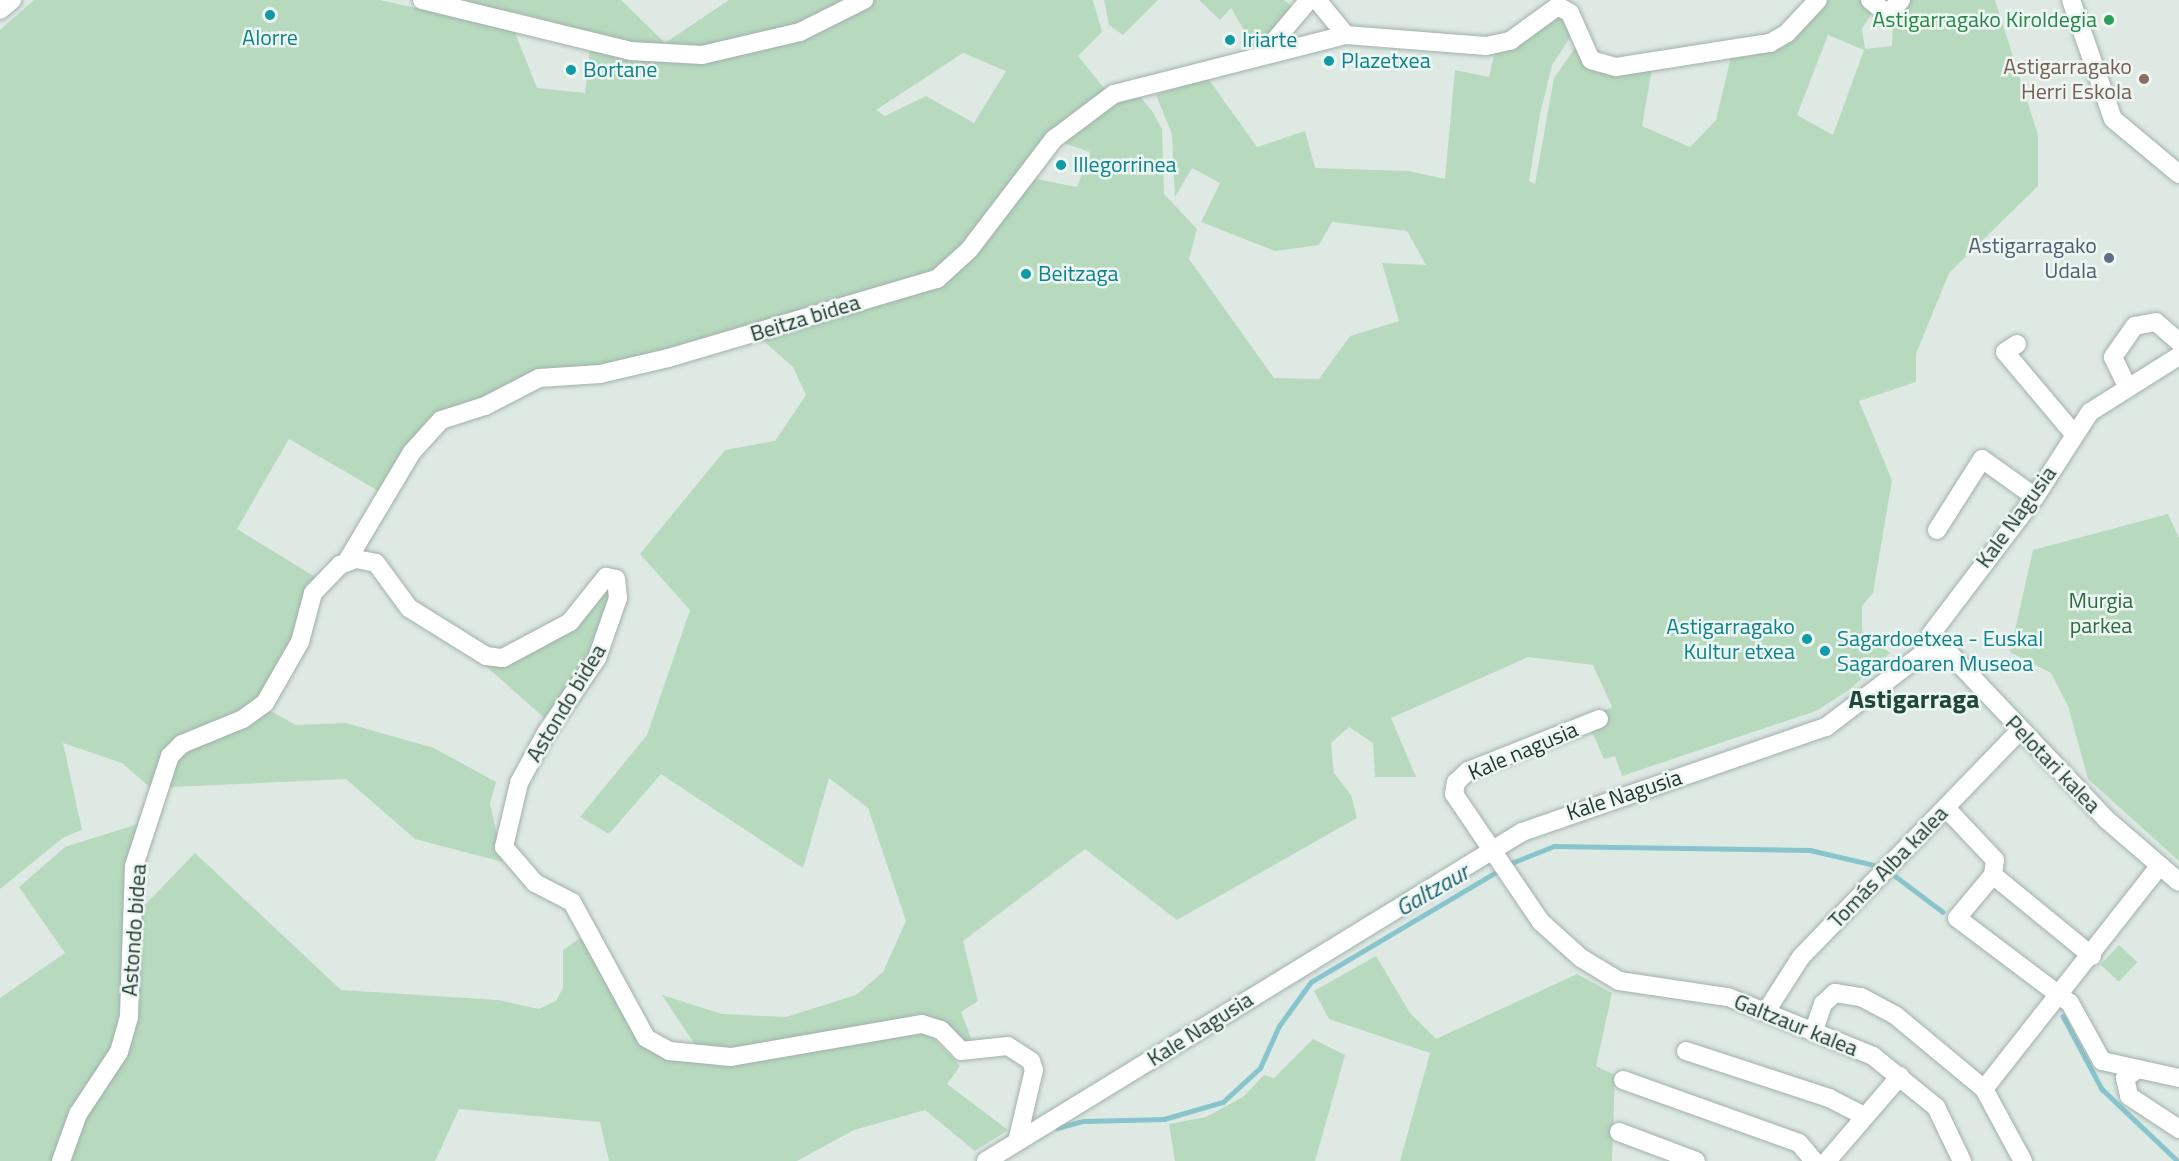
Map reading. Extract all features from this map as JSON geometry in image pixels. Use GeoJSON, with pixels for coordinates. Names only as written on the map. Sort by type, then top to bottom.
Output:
{"type":"FeatureCollection","features":[{"type":"Feature","properties":{"kind":"street"},"geometry":{"type":"LineString","coordinates":[[0,10],[12,0]]}},
{"type":"Feature","properties":{"kind":"street"},"geometry":{"type":"LineString","coordinates":[[422,0],[631,51],[702,55],[800,32],[864,0]]}},
{"type":"Feature","properties":{"kind":"street"},"geometry":{"type":"LineString","coordinates":[[1264,53],[1309,0]]}},
{"type":"Feature","properties":{"kind":"street"},"geometry":{"type":"LineString","coordinates":[[1317,0],[1346,34]]}},
{"type":"Feature","properties":{"kind":"street"},"geometry":{"type":"LineString","coordinates":[[1557,3],[1570,13],[1591,60],[1616,67],[1770,43],[1787,33],[1818,0]]}},
{"type":"Feature","properties":{"kind":"street"},"geometry":{"type":"LineString","coordinates":[[1870,0],[1887,14],[1901,0]]}},
{"type":"Feature","properties":{"kind":"street"},"geometry":{"type":"LineString","coordinates":[[2071,0],[2113,119],[2179,174]]}},
{"type":"Feature","properties":{"kind":"street","name":"Beitza bidea"},"geometry":{"type":"LineString","coordinates":[[347,561],[412,452],[441,420],[485,406],[538,378],[600,374],[668,358],[937,279],[969,250],[1054,139],[1114,94],[1264,53],[1346,34],[1501,46],[1557,3]]}},
{"type":"Feature","properties":{"kind":"street"},"geometry":{"type":"LineString","coordinates":[[2127,386],[2113,357],[2135,327],[2156,322],[2179,342]]}},
{"type":"Feature","properties":{"kind":"street"},"geometry":{"type":"LineString","coordinates":[[2017,344],[2005,352],[2074,434]]}},
{"type":"Feature","properties":{"kind":"street","name":"Kale Nagusia"},"geometry":{"type":"LineString","coordinates":[[986,1161],[1556,817],[1826,726],[1874,696],[1904,665],[1930,648],[1931,634],[2035,497],[2090,412],[2127,386],[2179,356]]}},
{"type":"Feature","properties":{"kind":"street"},"geometry":{"type":"LineString","coordinates":[[1937,530],[1982,459],[2035,497]]}},
{"type":"Feature","properties":{"kind":"street","name":"Astondo bidea"},"geometry":{"type":"LineString","coordinates":[[61,1161],[78,1114],[119,1052],[129,1016],[134,866],[170,756],[183,744],[243,719],[265,703],[300,642],[313,593],[347,561],[376,563],[409,608],[486,656],[502,658],[570,622],[606,577],[616,579],[618,598],[597,657],[523,775],[511,801],[504,847],[535,883],[572,902],[646,1038],[669,1051],[731,1057],[922,1024],[941,1030],[961,1051],[1008,1046],[1031,1060],[1034,1070],[1017,1142]]}},
{"type":"Feature","properties":{"kind":"street","name":"Pelotari kalea"},"geometry":{"type":"LineString","coordinates":[[1930,648],[1950,654],[2019,730],[2159,867],[2179,882]]}},
{"type":"Feature","properties":{"kind":"street","name":"Kale nagusia"},"geometry":{"type":"LineString","coordinates":[[1498,853],[1454,794],[1456,782],[1468,771],[1599,719]]}},
{"type":"Feature","properties":{"kind":"street","name":"Tomás Alba kalea"},"geometry":{"type":"LineString","coordinates":[[1767,1010],[1801,957],[2019,730]]}},
{"type":"Feature","properties":{"kind":"street"},"geometry":{"type":"LineString","coordinates":[[1946,808],[1995,860],[1993,875],[1957,918],[2070,1003],[2102,1062],[2179,1078]]}},
{"type":"Feature","properties":{"kind":"street","name":"Galtzaur kalea"},"geometry":{"type":"LineString","coordinates":[[1498,853],[1512,878],[1552,933],[1619,981],[1728,997],[1767,1010],[1873,1056],[1936,1107],[1962,1161]]}},
{"type":"Feature","properties":{"kind":"street"},"geometry":{"type":"LineString","coordinates":[[1984,1089],[2057,995],[2092,956],[2159,867]]}},
{"type":"Feature","properties":{"kind":"street"},"geometry":{"type":"LineString","coordinates":[[1993,875],[2092,956]]}},
{"type":"Feature","properties":{"kind":"street"},"geometry":{"type":"LineString","coordinates":[[1814,1030],[1827,999],[1844,992],[1861,997],[1895,1015],[1984,1089],[2023,1161]]}},
{"type":"Feature","properties":{"kind":"street"},"geometry":{"type":"LineString","coordinates":[[1686,1051],[1829,1098],[1864,1116]]}},
{"type":"Feature","properties":{"kind":"street"},"geometry":{"type":"LineString","coordinates":[[2138,1069],[2125,1078],[2129,1096],[2179,1129]]}},
{"type":"Feature","properties":{"kind":"street"},"geometry":{"type":"LineString","coordinates":[[1827,1161],[1900,1076]]}},
{"type":"Feature","properties":{"kind":"street"},"geometry":{"type":"LineString","coordinates":[[1623,1080],[1798,1143],[1814,1161]]}},
{"type":"Feature","properties":{"kind":"street"},"geometry":{"type":"LineString","coordinates":[[1619,1132],[1695,1161]]}},
{"type":"Feature","properties":{"kind":"green space"},"geometry":{"type":"Polygon","coordinates":[[[34,0],[380,0],[514,30],[537,88],[585,93],[590,48],[622,43],[520,13],[438,0],[621,0],[665,43],[729,0],[854,0],[866,8],[874,0],[1093,0],[1102,32],[1078,56],[1108,93],[1138,94],[1152,111],[1162,129],[1164,194],[1197,229],[1189,259],[1274,378],[1319,379],[1350,336],[1399,321],[1382,263],[1426,265],[1407,231],[1332,222],[1319,245],[1275,251],[1201,222],[1220,183],[1192,168],[1175,197],[1172,134],[1156,95],[1207,77],[1257,147],[1305,131],[1315,168],[1409,171],[1445,179],[1455,70],[1489,77],[1496,48],[1562,13],[1571,36],[1552,65],[1540,114],[1529,181],[1535,184],[1554,78],[1575,48],[1596,72],[1652,69],[1642,126],[1690,147],[1716,120],[1731,57],[1824,0],[1864,0],[1871,14],[1862,29],[1865,49],[1892,46],[1893,19],[1907,0],[1995,0],[2038,135],[2038,186],[1949,273],[1916,354],[1916,382],[1859,401],[1892,480],[1873,593],[1862,606],[1862,631],[1890,653],[1849,690],[1816,711],[1622,776],[1615,756],[1604,759],[1586,718],[1612,707],[1593,665],[1528,657],[1391,718],[1416,777],[1375,777],[1373,743],[1349,727],[1331,743],[1334,773],[1351,795],[1357,818],[1177,920],[1085,849],[963,941],[978,1001],[961,1012],[975,1048],[936,1025],[699,1051],[662,995],[722,1014],[786,1017],[856,995],[883,972],[906,921],[868,808],[829,778],[803,868],[661,774],[609,834],[580,817],[647,735],[690,610],[640,554],[725,450],[775,441],[806,395],[793,367],[759,337],[930,288],[1031,178],[1077,187],[1090,152],[1045,137],[978,231],[922,281],[447,411],[382,493],[289,439],[237,529],[317,578],[296,623],[293,642],[256,703],[296,725],[346,723],[434,748],[496,782],[490,804],[503,862],[415,839],[346,779],[151,788],[122,763],[63,743],[82,830],[64,837],[0,889],[0,30],[34,0]],[[1828,35],[1797,115],[1833,135],[1864,50],[1828,35]],[[963,53],[876,110],[885,116],[926,96],[974,123],[1006,71],[963,53]]]}},
{"type":"Feature","properties":{"kind":"green space"},"geometry":{"type":"Polygon","coordinates":[[[1104,0],[1158,0],[1123,35],[1109,25],[1104,0]]]}},
{"type":"Feature","properties":{"kind":"green space"},"geometry":{"type":"Polygon","coordinates":[[[1199,0],[1284,0],[1294,8],[1257,52],[1231,8],[1220,20],[1199,0]]]}},
{"type":"Feature","properties":{"kind":"green space","name":"Murgia parkea"},"geometry":{"type":"Polygon","coordinates":[[[2168,514],[2179,538],[2179,861],[2088,779],[2068,706],[2051,673],[2010,652],[2033,550],[2168,514]]]}},
{"type":"Feature","properties":{"kind":"green space"},"geometry":{"type":"Polygon","coordinates":[[[613,586],[603,636],[549,722],[481,662],[503,663],[542,647],[613,586]]]}},
{"type":"Feature","properties":{"kind":"green space"},"geometry":{"type":"Polygon","coordinates":[[[144,822],[114,1049],[57,1161],[0,1161],[0,998],[65,953],[19,887],[65,847],[144,822]]]}},
{"type":"Feature","properties":{"kind":"green space"},"geometry":{"type":"Polygon","coordinates":[[[195,853],[341,990],[498,1000],[539,1009],[556,1001],[563,988],[563,950],[583,936],[640,1043],[666,1056],[927,1032],[960,1066],[947,1084],[1008,1130],[975,1151],[925,1110],[854,1130],[797,1161],[609,1161],[600,1122],[459,1109],[435,1161],[66,1161],[74,1135],[122,1056],[141,909],[195,853]]]}},
{"type":"Feature","properties":{"kind":"green space"},"geometry":{"type":"Polygon","coordinates":[[[2119,945],[2137,962],[2119,982],[2101,965],[2119,945]]]}},
{"type":"Feature","properties":{"kind":"green space"},"geometry":{"type":"Polygon","coordinates":[[[1376,956],[1410,1013],[1436,1039],[1577,974],[1612,993],[1596,1066],[1615,1075],[1612,1161],[1400,1161],[1430,1053],[1329,1019],[1314,991],[1376,956]]]}},
{"type":"Feature","properties":{"kind":"green space"},"geometry":{"type":"Polygon","coordinates":[[[1313,1039],[1345,1055],[1315,1161],[1175,1161],[1169,1124],[1206,1117],[1243,1097],[1264,1075],[1274,1078],[1313,1039]]]}},
{"type":"Feature","properties":{"kind":"waterway","name":"Galtzaur"},"geometry":{"type":"LineString","coordinates":[[1509,864],[1554,846],[1810,850],[1883,867]]}},
{"type":"Feature","properties":{"kind":"waterway","name":"Galtzaur"},"geometry":{"type":"LineString","coordinates":[[1057,1128],[1084,1121],[1164,1119],[1223,1102],[1260,1068],[1279,1026],[1311,982],[1501,869]]}},
{"type":"Feature","properties":{"kind":"waterway","name":"Galtzaur"},"geometry":{"type":"LineString","coordinates":[[1890,872],[1943,912]]}},
{"type":"Feature","properties":{"kind":"waterway","name":"Galtzaur"},"geometry":{"type":"LineString","coordinates":[[2063,1016],[2102,1089],[2178,1161]]}},
{"type":"Feature","properties":{"kind":"place","name":"Alorre"},"geometry":{"type":"Point","coordinates":[270,15]}},
{"type":"Feature","properties":{"kind":"place","name":"Astigarragako Kiroldegia"},"geometry":{"type":"Point","coordinates":[2109,20]}},
{"type":"Feature","properties":{"kind":"place","name":"Iriarte"},"geometry":{"type":"Point","coordinates":[1230,40]}},
{"type":"Feature","properties":{"kind":"place","name":"Plazetxea"},"geometry":{"type":"Point","coordinates":[1329,61]}},
{"type":"Feature","properties":{"kind":"place","name":"Bortane"},"geometry":{"type":"Point","coordinates":[571,70]}},
{"type":"Feature","properties":{"kind":"place","name":"Astigarragako Herri Eskola"},"geometry":{"type":"Point","coordinates":[2144,79]}},
{"type":"Feature","properties":{"kind":"place","name":"Illegorrinea"},"geometry":{"type":"Point","coordinates":[1061,165]}},
{"type":"Feature","properties":{"kind":"place","name":"Astigarragako Udala"},"geometry":{"type":"Point","coordinates":[2109,258]}},
{"type":"Feature","properties":{"kind":"place","name":"Beitzaga"},"geometry":{"type":"Point","coordinates":[1026,274]}},
{"type":"Feature","properties":{"kind":"place","name":"Astigarragako Kultur etxea"},"geometry":{"type":"Point","coordinates":[1807,639]}},
{"type":"Feature","properties":{"kind":"place","name":"Sagardoetxea - Euskal Sagardoaren Museoa"},"geometry":{"type":"Point","coordinates":[1825,651]}},
{"type":"Feature","properties":{"kind":"district","name":"Astigarraga"},"geometry":{"type":"Point","coordinates":[1914,699]}}]}
